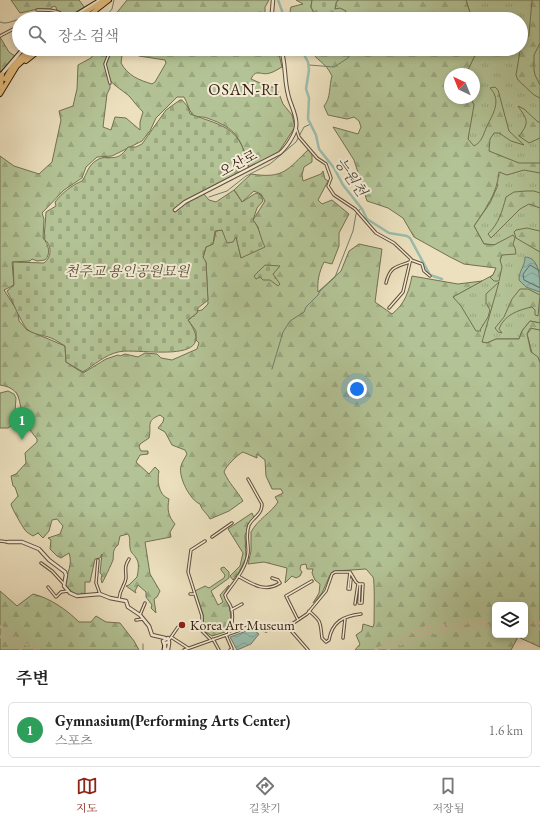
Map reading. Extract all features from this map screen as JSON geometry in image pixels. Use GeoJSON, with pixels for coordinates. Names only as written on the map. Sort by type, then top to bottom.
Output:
{"type":"FeatureCollection","features":[{"type":"Feature","properties":{"kind":"highway"},"geometry":{"type":"LineString","coordinates":[[92,5],[99,1],[107,0]]}},
{"type":"Feature","properties":{"kind":"highway"},"geometry":{"type":"LineString","coordinates":[[90,12],[107,0]]}},
{"type":"Feature","properties":{"kind":"highway"},"geometry":{"type":"LineString","coordinates":[[89,12],[107,0]]}},
{"type":"Feature","properties":{"kind":"highway"},"geometry":{"type":"LineString","coordinates":[[89,12],[99,1]]}},
{"type":"Feature","properties":{"kind":"highway"},"geometry":{"type":"LineString","coordinates":[[1,89],[14,66],[23,56]]}},
{"type":"Feature","properties":{"kind":"highway"},"geometry":{"type":"LineString","coordinates":[[1,89],[17,66],[28,56]]}},
{"type":"Feature","properties":{"kind":"highway"},"geometry":{"type":"LineString","coordinates":[[1,89],[20,66],[32,56]]}},
{"type":"Feature","properties":{"kind":"highway"},"geometry":{"type":"LineString","coordinates":[[0,94],[1,75]]}},
{"type":"Feature","properties":{"kind":"main road"},"geometry":{"type":"LineString","coordinates":[[88,12],[92,5]]}},
{"type":"Feature","properties":{"kind":"main road"},"geometry":{"type":"LineString","coordinates":[[1,75],[18,56]]}},
{"type":"Feature","properties":{"kind":"main road"},"geometry":{"type":"LineString","coordinates":[[166,650],[167,643]]}},
{"type":"Feature","properties":{"kind":"street"},"geometry":{"type":"LineString","coordinates":[[272,0],[272,12]]}},
{"type":"Feature","properties":{"kind":"street"},"geometry":{"type":"LineString","coordinates":[[37,10],[50,10],[56,12]]}},
{"type":"Feature","properties":{"kind":"street"},"geometry":{"type":"LineString","coordinates":[[0,36],[12,30]]}},
{"type":"Feature","properties":{"kind":"street"},"geometry":{"type":"LineString","coordinates":[[108,56],[105,64],[110,83]]}},
{"type":"Feature","properties":{"kind":"street"},"geometry":{"type":"LineString","coordinates":[[283,56],[286,71],[288,94],[294,112],[296,128],[299,136],[317,158],[326,164],[332,178],[328,186],[331,192],[358,212],[376,233],[397,245],[410,261],[422,264],[424,271],[430,276]]}},
{"type":"Feature","properties":{"kind":"street","name":"오산로"},"geometry":{"type":"LineString","coordinates":[[175,210],[185,202],[280,153],[296,128]]}},
{"type":"Feature","properties":{"kind":"street"},"geometry":{"type":"LineString","coordinates":[[386,283],[390,271],[410,261]]}},
{"type":"Feature","properties":{"kind":"street"},"geometry":{"type":"LineString","coordinates":[[389,308],[403,292],[410,261]]}},
{"type":"Feature","properties":{"kind":"street"},"geometry":{"type":"LineString","coordinates":[[230,650],[232,649],[227,635],[233,624],[231,610],[226,595],[238,576],[247,556],[249,525],[262,509],[262,504],[248,479]]}},
{"type":"Feature","properties":{"kind":"street"},"geometry":{"type":"LineString","coordinates":[[212,537],[232,523]]}},
{"type":"Feature","properties":{"kind":"street"},"geometry":{"type":"LineString","coordinates":[[0,541],[22,542],[39,549],[49,560],[65,572],[64,584]]}},
{"type":"Feature","properties":{"kind":"street"},"geometry":{"type":"LineString","coordinates":[[205,541],[190,552],[188,572],[202,616],[202,631],[212,639],[219,650]]}},
{"type":"Feature","properties":{"kind":"street"},"geometry":{"type":"LineString","coordinates":[[120,599],[120,589],[125,579],[124,566],[129,559]]}},
{"type":"Feature","properties":{"kind":"street"},"geometry":{"type":"LineString","coordinates":[[98,560],[96,583],[100,594]]}},
{"type":"Feature","properties":{"kind":"street"},"geometry":{"type":"LineString","coordinates":[[41,564],[52,571],[64,584],[68,591],[77,596],[100,594],[110,598],[126,601],[128,607],[140,615],[149,626],[152,635],[168,638],[167,643]]}},
{"type":"Feature","properties":{"kind":"street"},"geometry":{"type":"LineString","coordinates":[[184,650],[254,625],[266,630],[280,625],[287,625],[298,620],[309,611],[326,591],[332,574],[335,572],[350,572]]}},
{"type":"Feature","properties":{"kind":"street"},"geometry":{"type":"LineString","coordinates":[[350,572],[350,579]]}},
{"type":"Feature","properties":{"kind":"street"},"geometry":{"type":"LineString","coordinates":[[350,572],[358,584],[360,585],[359,603],[361,604],[363,584],[358,584]]}},
{"type":"Feature","properties":{"kind":"street"},"geometry":{"type":"LineString","coordinates":[[238,576],[255,586],[271,586],[280,583],[280,581],[272,578]]}},
{"type":"Feature","properties":{"kind":"street"},"geometry":{"type":"LineString","coordinates":[[298,620],[286,596],[312,581]]}},
{"type":"Feature","properties":{"kind":"street"},"geometry":{"type":"LineString","coordinates":[[355,604],[358,584]]}},
{"type":"Feature","properties":{"kind":"street"},"geometry":{"type":"LineString","coordinates":[[48,587],[55,597],[61,592],[68,591]]}},
{"type":"Feature","properties":{"kind":"street"},"geometry":{"type":"LineString","coordinates":[[190,594],[195,594]]}},
{"type":"Feature","properties":{"kind":"street"},"geometry":{"type":"LineString","coordinates":[[140,615],[145,604]]}},
{"type":"Feature","properties":{"kind":"street"},"geometry":{"type":"LineString","coordinates":[[231,610],[242,604]]}},
{"type":"Feature","properties":{"kind":"street"},"geometry":{"type":"LineString","coordinates":[[309,611],[318,619],[321,626],[322,638],[326,642],[329,640],[333,626],[345,619],[361,614]]}},
{"type":"Feature","properties":{"kind":"street"},"geometry":{"type":"LineString","coordinates":[[136,620],[143,619]]}},
{"type":"Feature","properties":{"kind":"street"},"geometry":{"type":"LineString","coordinates":[[343,638],[345,619]]}},
{"type":"Feature","properties":{"kind":"street"},"geometry":{"type":"LineString","coordinates":[[287,625],[308,650]]}},
{"type":"Feature","properties":{"kind":"street"},"geometry":{"type":"LineString","coordinates":[[167,643],[178,628]]}},
{"type":"Feature","properties":{"kind":"street"},"geometry":{"type":"LineString","coordinates":[[171,637],[188,648]]}},
{"type":"Feature","properties":{"kind":"green space"},"geometry":{"type":"Polygon","coordinates":[[[11,0],[79,0],[85,8],[78,12],[59,12],[54,6],[50,9],[19,12],[11,0]]]}},
{"type":"Feature","properties":{"kind":"green space"},"geometry":{"type":"Polygon","coordinates":[[[127,0],[269,0],[265,7],[265,12],[117,12],[127,0]]]}},
{"type":"Feature","properties":{"kind":"green space"},"geometry":{"type":"Polygon","coordinates":[[[296,0],[312,0],[311,7],[314,12],[290,11],[291,7],[303,4],[296,0]]]}},
{"type":"Feature","properties":{"kind":"green space"},"geometry":{"type":"Polygon","coordinates":[[[312,0],[338,0],[335,9],[340,8],[346,11],[314,12],[311,7],[312,0]]]}},
{"type":"Feature","properties":{"kind":"green space"},"geometry":{"type":"Polygon","coordinates":[[[338,0],[466,0],[470,12],[338,12],[335,9],[338,0]]]}},
{"type":"Feature","properties":{"kind":"green space"},"geometry":{"type":"Polygon","coordinates":[[[466,0],[540,0],[540,323],[530,321],[522,331],[519,339],[496,339],[487,343],[482,342],[452,297],[493,275],[505,249],[498,245],[484,244],[474,226],[490,203],[498,185],[468,139],[469,104],[480,104],[480,68],[468,68],[474,56],[528,56],[528,12],[470,12],[466,0]]]}},
{"type":"Feature","properties":{"kind":"green space"},"geometry":{"type":"Polygon","coordinates":[[[532,0],[540,0],[540,43],[534,55],[534,70],[540,85],[540,98],[534,95],[518,80],[516,75],[519,56],[528,56],[532,0]]]}},
{"type":"Feature","properties":{"kind":"green space"},"geometry":{"type":"Polygon","coordinates":[[[0,37],[12,56],[15,56],[0,72],[0,37]]]}},
{"type":"Feature","properties":{"kind":"green space"},"geometry":{"type":"Polygon","coordinates":[[[92,56],[122,56],[121,63],[130,74],[138,79],[152,84],[155,82],[166,63],[165,60],[139,56],[279,56],[282,67],[267,74],[257,73],[251,79],[269,87],[273,87],[278,91],[283,104],[292,115],[295,127],[278,153],[249,167],[240,142],[232,131],[217,122],[192,114],[184,97],[177,97],[156,118],[150,131],[142,141],[112,156],[97,157],[86,167],[82,178],[64,190],[42,213],[44,219],[43,238],[47,244],[49,252],[47,258],[45,260],[37,261],[32,259],[30,261],[12,262],[14,285],[4,290],[18,312],[19,321],[27,330],[65,346],[66,362],[83,373],[106,359],[118,355],[120,356],[125,354],[138,357],[145,353],[157,354],[161,358],[172,360],[197,349],[199,343],[196,340],[196,331],[188,320],[197,313],[197,311],[202,310],[208,304],[206,262],[203,258],[206,247],[213,244],[216,231],[222,230],[236,236],[241,258],[260,237],[258,227],[253,220],[265,201],[261,194],[254,191],[242,202],[234,190],[251,174],[271,175],[284,171],[309,149],[312,152],[312,162],[304,167],[302,175],[303,181],[321,174],[323,171],[325,179],[328,181],[318,200],[322,204],[332,200],[349,214],[339,233],[339,246],[332,264],[324,262],[322,266],[318,281],[318,292],[341,271],[349,251],[359,244],[382,249],[375,302],[392,314],[406,297],[412,276],[458,284],[482,281],[453,297],[461,306],[476,331],[481,331],[480,330],[488,317],[490,310],[486,303],[486,294],[499,282],[482,342],[487,343],[496,339],[519,339],[522,331],[530,321],[540,323],[540,330],[530,328],[527,334],[531,352],[538,357],[540,363],[540,647],[520,638],[528,638],[528,602],[492,602],[492,638],[517,638],[511,650],[355,650],[360,644],[356,635],[362,631],[363,624],[373,627],[374,624],[373,577],[366,569],[336,571],[330,575],[322,593],[313,603],[319,593],[320,584],[315,580],[312,573],[313,569],[307,569],[306,564],[301,565],[300,569],[302,572],[300,576],[296,578],[292,576],[285,583],[287,568],[264,562],[248,564],[251,551],[251,532],[257,523],[272,510],[278,502],[275,497],[283,493],[281,489],[272,489],[266,476],[265,460],[257,454],[257,458],[243,452],[232,461],[224,472],[243,501],[229,511],[210,519],[200,504],[192,498],[183,482],[181,476],[181,464],[187,454],[185,450],[172,445],[165,432],[158,428],[163,422],[164,418],[160,415],[152,419],[149,438],[140,444],[139,447],[141,451],[148,451],[148,454],[140,455],[136,462],[149,474],[155,467],[159,471],[158,479],[160,491],[169,499],[169,512],[175,524],[170,532],[171,537],[145,542],[150,574],[160,591],[154,599],[156,613],[151,608],[152,605],[146,597],[146,592],[138,585],[135,591],[136,593],[126,586],[137,577],[138,568],[138,562],[131,551],[128,534],[120,536],[118,545],[114,550],[113,560],[102,583],[102,575],[100,573],[102,554],[100,558],[95,559],[90,582],[85,582],[85,594],[76,594],[67,587],[65,584],[70,565],[69,553],[61,558],[57,556],[50,549],[51,540],[48,538],[60,534],[63,526],[57,519],[52,520],[49,531],[43,538],[38,533],[33,536],[25,530],[11,504],[18,496],[15,487],[13,486],[11,476],[16,474],[26,463],[25,453],[37,442],[37,439],[23,417],[17,394],[14,390],[0,385],[0,156],[14,166],[39,174],[52,162],[61,120],[59,111],[73,106],[77,89],[78,65],[92,56]],[[110,80],[103,127],[111,130],[115,117],[126,118],[140,130],[140,122],[143,112],[130,97],[110,80]]]}},
{"type":"Feature","properties":{"kind":"green space"},"geometry":{"type":"Polygon","coordinates":[[[315,56],[475,56],[469,68],[444,68],[444,104],[474,104],[468,139],[474,146],[482,138],[492,117],[496,102],[494,93],[490,88],[495,87],[498,90],[509,131],[524,145],[511,141],[499,133],[494,133],[490,139],[489,151],[519,163],[540,163],[540,173],[524,170],[507,175],[499,172],[496,187],[487,207],[474,226],[484,244],[494,245],[513,235],[515,238],[513,244],[516,254],[502,255],[500,260],[502,267],[499,281],[494,281],[490,277],[493,275],[496,268],[464,264],[450,257],[414,237],[403,218],[388,208],[367,201],[354,160],[333,127],[358,134],[361,127],[359,121],[354,117],[347,119],[328,115],[324,106],[329,96],[332,76],[315,56]]]}},
{"type":"Feature","properties":{"kind":"green space","name":"천주교 용인공원묘원"},"geometry":{"type":"Polygon","coordinates":[[[182,100],[188,107],[190,114],[230,130],[241,144],[249,168],[203,193],[209,200],[216,202],[234,190],[242,202],[256,193],[261,195],[263,201],[257,208],[253,220],[257,226],[265,247],[241,258],[236,237],[233,242],[227,243],[222,230],[215,231],[213,244],[206,247],[203,257],[206,262],[208,300],[198,308],[197,313],[188,320],[196,335],[194,344],[186,349],[173,352],[128,351],[113,353],[83,372],[66,362],[65,346],[51,338],[31,332],[23,323],[7,291],[14,285],[13,262],[44,263],[50,254],[50,248],[44,239],[46,212],[56,206],[55,202],[64,192],[82,181],[89,167],[94,162],[101,158],[120,156],[128,147],[136,147],[142,144],[166,110],[182,100]]]}},
{"type":"Feature","properties":{"kind":"green space"},"geometry":{"type":"Polygon","coordinates":[[[518,106],[540,122],[540,138],[529,143],[519,136],[525,127],[526,120],[518,106]]]}},
{"type":"Feature","properties":{"kind":"green space"},"geometry":{"type":"Polygon","coordinates":[[[526,191],[540,193],[540,208],[529,204],[520,209],[491,238],[488,234],[500,217],[506,197],[514,192],[526,191]]]}},
{"type":"Feature","properties":{"kind":"green space"},"geometry":{"type":"Polygon","coordinates":[[[527,228],[540,231],[540,252],[516,238],[514,232],[516,230],[527,228]]]}},
{"type":"Feature","properties":{"kind":"green space"},"geometry":{"type":"Polygon","coordinates":[[[265,265],[280,266],[273,274],[280,284],[278,286],[270,280],[263,280],[260,277],[256,279],[254,276],[265,265]]]}},
{"type":"Feature","properties":{"kind":"green space"},"geometry":{"type":"Polygon","coordinates":[[[520,289],[528,289],[540,295],[538,316],[535,315],[535,310],[532,307],[512,314],[501,324],[499,329],[502,333],[498,332],[495,328],[504,317],[512,299],[520,289]]]}},
{"type":"Feature","properties":{"kind":"green space"},"geometry":{"type":"Polygon","coordinates":[[[532,328],[540,330],[540,362],[532,353],[527,334],[532,328]]]}},
{"type":"Feature","properties":{"kind":"green space"},"geometry":{"type":"Polygon","coordinates":[[[8,391],[14,394],[16,398],[14,424],[8,428],[0,428],[0,393],[8,391]]]}},
{"type":"Feature","properties":{"kind":"green space"},"geometry":{"type":"Polygon","coordinates":[[[252,513],[254,518],[245,535],[246,558],[233,580],[230,576],[240,566],[243,553],[228,529],[252,513]]]}},
{"type":"Feature","properties":{"kind":"green space"},"geometry":{"type":"Polygon","coordinates":[[[224,567],[229,572],[229,578],[211,591],[218,605],[223,602],[220,595],[229,585],[224,595],[230,609],[230,623],[225,632],[212,636],[204,631],[203,614],[195,591],[205,586],[209,588],[224,578],[225,575],[221,568],[224,567]]]}},
{"type":"Feature","properties":{"kind":"green space"},"geometry":{"type":"Polygon","coordinates":[[[0,591],[17,606],[33,594],[46,598],[58,605],[79,622],[91,622],[96,616],[106,622],[120,623],[139,650],[0,650],[0,591]]]}},
{"type":"Feature","properties":{"kind":"water"},"geometry":{"type":"Polygon","coordinates":[[[525,257],[530,258],[536,265],[539,276],[540,292],[526,287],[519,280],[525,257]]]}},
{"type":"Feature","properties":{"kind":"water"},"geometry":{"type":"Polygon","coordinates":[[[252,629],[259,634],[251,644],[237,650],[230,637],[252,629]]]}},
{"type":"Feature","properties":{"kind":"waterway"},"geometry":{"type":"LineString","coordinates":[[110,12],[112,9],[114,0]]}},
{"type":"Feature","properties":{"kind":"waterway","name":"능원천"},"geometry":{"type":"LineString","coordinates":[[278,0],[282,12]]}},
{"type":"Feature","properties":{"kind":"waterway"},"geometry":{"type":"LineString","coordinates":[[0,22],[7,23],[12,22]]}},
{"type":"Feature","properties":{"kind":"waterway","name":"능원천"},"geometry":{"type":"LineString","coordinates":[[305,56],[308,62],[309,70],[306,89],[309,98],[308,119],[316,135],[319,149],[334,168],[343,185],[362,209],[367,219],[389,233],[407,236],[410,238],[430,275],[442,279]]}},
{"type":"Feature","properties":{"kind":"waterway"},"geometry":{"type":"LineString","coordinates":[[309,65],[334,67],[349,56]]}},
{"type":"Feature","properties":{"kind":"waterway"},"geometry":{"type":"LineString","coordinates":[[209,197],[227,191],[246,176],[270,164],[296,142],[304,127],[311,124]]}},
{"type":"Feature","properties":{"kind":"waterway"},"geometry":{"type":"LineString","coordinates":[[272,369],[283,332],[290,321],[304,312],[306,307],[320,291],[335,277],[353,231],[356,214],[361,208]]}},
{"type":"Feature","properties":{"kind":"waterway"},"geometry":{"type":"LineString","coordinates":[[143,644],[143,650]]}},
{"type":"Feature","properties":{"kind":"tunnel"},"geometry":{"type":"LineString","coordinates":[[375,650],[422,628],[492,620]]}},
{"type":"Feature","properties":{"kind":"tunnel"},"geometry":{"type":"LineString","coordinates":[[528,622],[540,623]]}},
{"type":"Feature","properties":{"kind":"tunnel"},"geometry":{"type":"LineString","coordinates":[[387,650],[424,634],[492,625]]}},
{"type":"Feature","properties":{"kind":"tunnel"},"geometry":{"type":"LineString","coordinates":[[0,626],[21,642],[39,650]]}},
{"type":"Feature","properties":{"kind":"tunnel"},"geometry":{"type":"LineString","coordinates":[[528,627],[540,629]]}},
{"type":"Feature","properties":{"kind":"tunnel"},"geometry":{"type":"LineString","coordinates":[[0,636],[23,650]]}},
{"type":"Feature","properties":{"kind":"place","name":"Gymnasium(Performing Arts Center)"},"geometry":{"type":"Point","coordinates":[22,440]}},
{"type":"Feature","properties":{"kind":"place","name":"Korea Art Museum"},"geometry":{"type":"Point","coordinates":[182,625]}},
{"type":"Feature","properties":{"kind":"district","name":"OSAN-RI"},"geometry":{"type":"Point","coordinates":[244,89]}}]}
